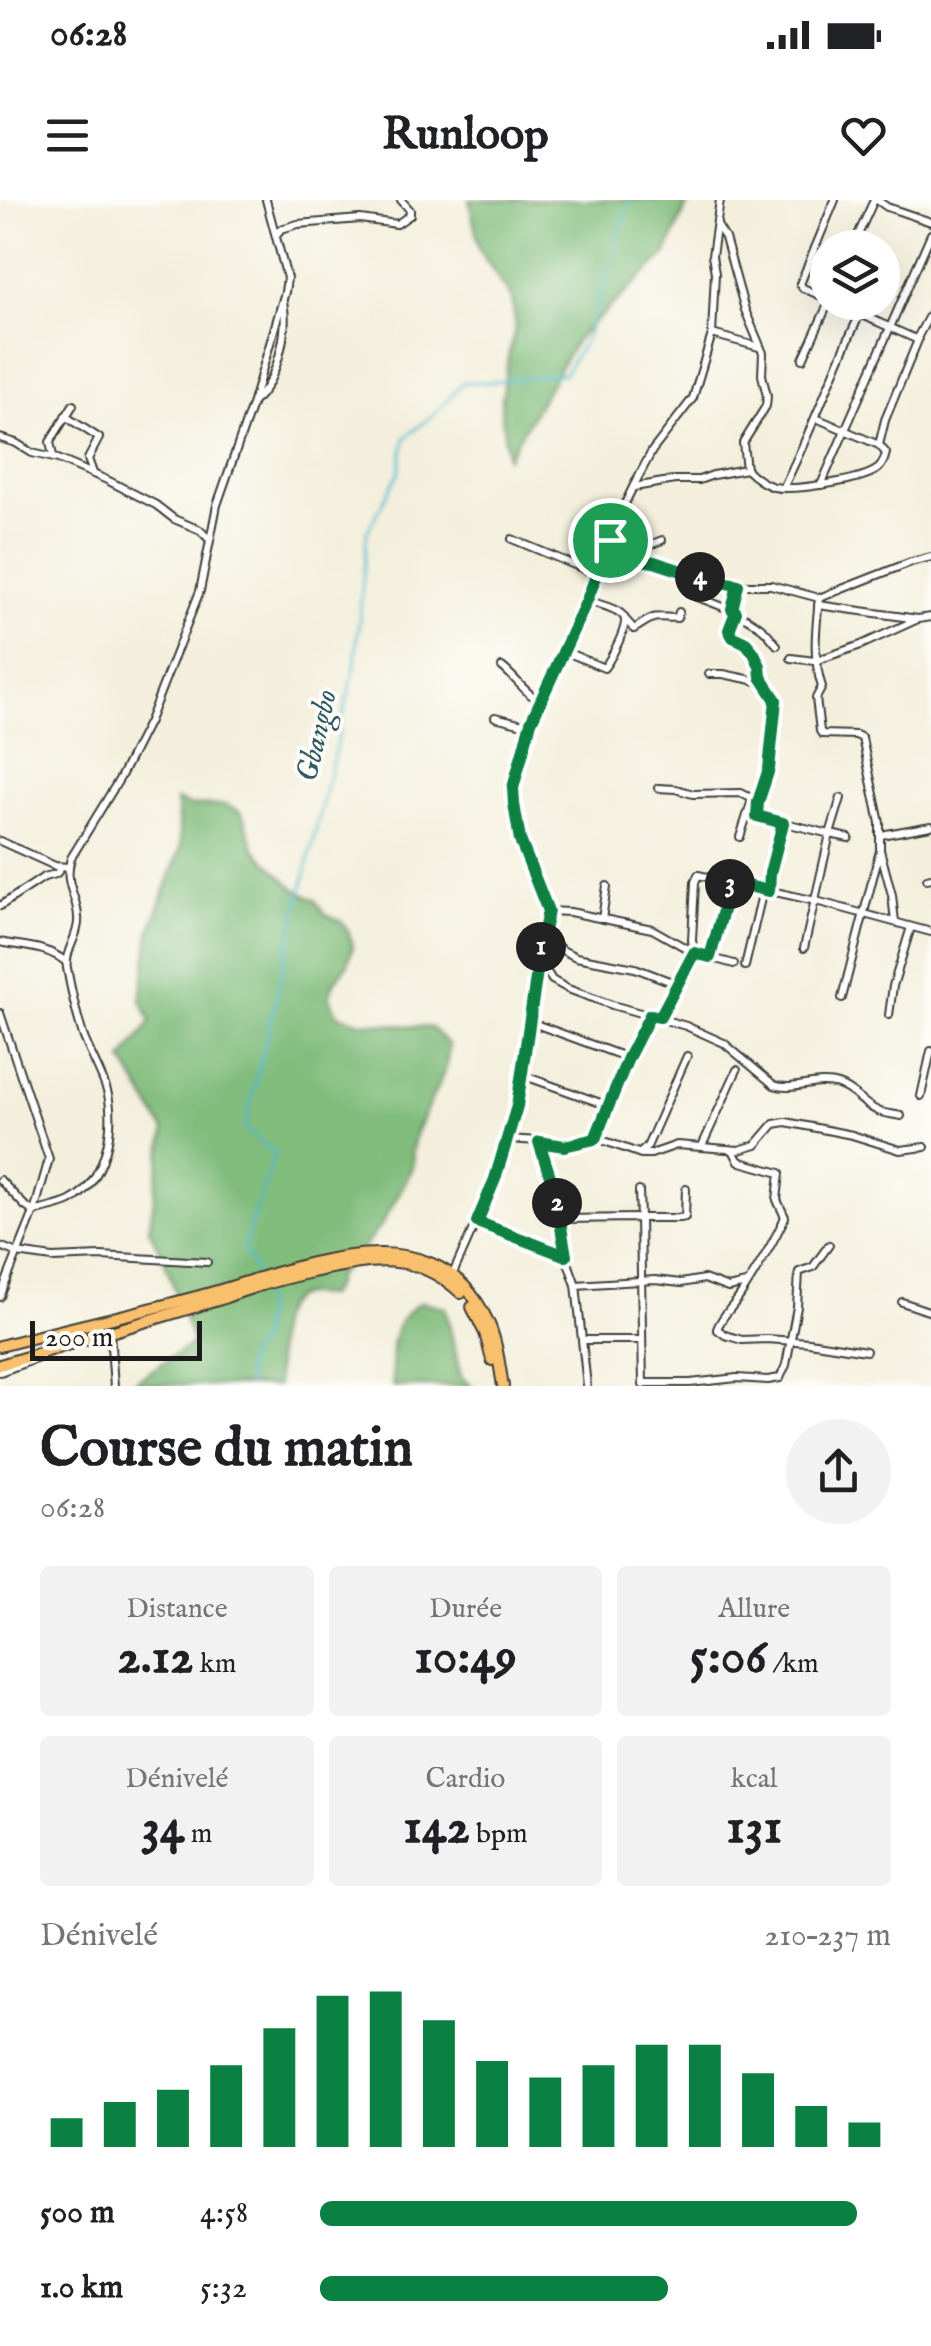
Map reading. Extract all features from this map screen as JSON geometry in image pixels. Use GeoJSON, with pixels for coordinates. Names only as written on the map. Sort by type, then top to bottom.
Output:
{"type":"FeatureCollection","features":[{"type":"Feature","properties":{"kind":"main road"},"geometry":{"type":"LineString","coordinates":[[0,1346],[340,1258],[384,1253],[418,1258],[452,1276],[473,1297],[486,1316],[496,1346],[500,1386]]}},
{"type":"Feature","properties":{"kind":"main road"},"geometry":{"type":"LineString","coordinates":[[269,1278],[373,1260],[417,1265],[454,1286],[474,1310],[500,1386]]}},
{"type":"Feature","properties":{"kind":"main road"},"geometry":{"type":"LineString","coordinates":[[0,1369],[221,1299],[254,1282]]}},
{"type":"Feature","properties":{"kind":"street"},"geometry":{"type":"LineString","coordinates":[[0,906],[64,868],[120,778],[155,708],[204,580],[209,535],[287,278],[266,200]]}},
{"type":"Feature","properties":{"kind":"street"},"geometry":{"type":"LineString","coordinates":[[275,236],[281,228],[298,224],[360,219],[397,224],[410,216],[401,200]]}},
{"type":"Feature","properties":{"kind":"street"},"geometry":{"type":"LineString","coordinates":[[452,1276],[495,1179],[517,1106],[548,911],[520,840],[514,804],[513,788],[525,739],[633,487],[652,451],[693,398],[712,334],[712,256],[720,200]]}},
{"type":"Feature","properties":{"kind":"street"},"geometry":{"type":"LineString","coordinates":[[822,230],[835,200]]}},
{"type":"Feature","properties":{"kind":"street"},"geometry":{"type":"LineString","coordinates":[[861,230],[875,200],[931,222]]}},
{"type":"Feature","properties":{"kind":"street"},"geometry":{"type":"LineString","coordinates":[[716,224],[725,238],[763,358],[766,406],[743,443],[746,470]]}},
{"type":"Feature","properties":{"kind":"street"},"geometry":{"type":"LineString","coordinates":[[820,485],[931,234]]}},
{"type":"Feature","properties":{"kind":"street"},"geometry":{"type":"LineString","coordinates":[[810,260],[800,284],[810,291]]}},
{"type":"Feature","properties":{"kind":"street"},"geometry":{"type":"LineString","coordinates":[[252,402],[268,382],[280,351],[286,328],[283,300]]}},
{"type":"Feature","properties":{"kind":"street"},"geometry":{"type":"LineString","coordinates":[[880,444],[917,338],[931,312]]}},
{"type":"Feature","properties":{"kind":"street"},"geometry":{"type":"LineString","coordinates":[[804,359],[821,320]]}},
{"type":"Feature","properties":{"kind":"street"},"geometry":{"type":"LineString","coordinates":[[784,487],[857,320]]}},
{"type":"Feature","properties":{"kind":"street"},"geometry":{"type":"LineString","coordinates":[[876,320],[917,338]]}},
{"type":"Feature","properties":{"kind":"street"},"geometry":{"type":"LineString","coordinates":[[712,334],[760,347]]}},
{"type":"Feature","properties":{"kind":"street"},"geometry":{"type":"LineString","coordinates":[[54,458],[50,444],[72,405]]}},
{"type":"Feature","properties":{"kind":"street"},"geometry":{"type":"LineString","coordinates":[[65,416],[98,436],[88,459],[93,474]]}},
{"type":"Feature","properties":{"kind":"street"},"geometry":{"type":"LineString","coordinates":[[633,487],[700,480],[746,470],[770,485],[820,485],[878,468],[886,453],[880,444],[816,418]]}},
{"type":"Feature","properties":{"kind":"street"},"geometry":{"type":"LineString","coordinates":[[0,438],[93,474],[209,535]]}},
{"type":"Feature","properties":{"kind":"street"},"geometry":{"type":"LineString","coordinates":[[512,539],[596,574]]}},
{"type":"Feature","properties":{"kind":"street"},"geometry":{"type":"LineString","coordinates":[[610,540],[616,556]]}},
{"type":"Feature","properties":{"kind":"street"},"geometry":{"type":"LineString","coordinates":[[640,560],[650,545],[662,540]]}},
{"type":"Feature","properties":{"kind":"street"},"geometry":{"type":"LineString","coordinates":[[601,563],[616,556],[640,560],[710,580],[770,585],[819,602],[918,619]]}},
{"type":"Feature","properties":{"kind":"street"},"geometry":{"type":"LineString","coordinates":[[819,602],[931,557]]}},
{"type":"Feature","properties":{"kind":"street"},"geometry":{"type":"LineString","coordinates":[[738,585],[729,630],[754,653],[761,677],[776,700],[769,769],[740,837]]}},
{"type":"Feature","properties":{"kind":"street"},"geometry":{"type":"LineString","coordinates":[[697,597],[734,611],[765,630],[777,645]]}},
{"type":"Feature","properties":{"kind":"street"},"geometry":{"type":"LineString","coordinates":[[587,600],[622,614],[634,629],[654,616],[677,618],[678,612]]}},
{"type":"Feature","properties":{"kind":"street"},"geometry":{"type":"LineString","coordinates":[[819,602],[815,662],[822,687],[816,698],[820,732],[856,734],[862,738],[881,834],[842,998]]}},
{"type":"Feature","properties":{"kind":"street"},"geometry":{"type":"LineString","coordinates":[[791,658],[815,662],[931,617]]}},
{"type":"Feature","properties":{"kind":"street"},"geometry":{"type":"LineString","coordinates":[[564,651],[604,668],[625,619]]}},
{"type":"Feature","properties":{"kind":"street"},"geometry":{"type":"LineString","coordinates":[[502,668],[539,702]]}},
{"type":"Feature","properties":{"kind":"street"},"geometry":{"type":"LineString","coordinates":[[708,674],[767,684]]}},
{"type":"Feature","properties":{"kind":"street"},"geometry":{"type":"LineString","coordinates":[[494,716],[523,724],[534,715]]}},
{"type":"Feature","properties":{"kind":"street"},"geometry":{"type":"LineString","coordinates":[[514,722],[525,739]]}},
{"type":"Feature","properties":{"kind":"street"},"geometry":{"type":"LineString","coordinates":[[658,788],[693,794],[746,794],[755,801],[757,816],[849,838]]}},
{"type":"Feature","properties":{"kind":"street"},"geometry":{"type":"LineString","coordinates":[[804,948],[841,798]]}},
{"type":"Feature","properties":{"kind":"street"},"geometry":{"type":"LineString","coordinates":[[745,966],[783,823]]}},
{"type":"Feature","properties":{"kind":"street"},"geometry":{"type":"LineString","coordinates":[[881,834],[931,826]]}},
{"type":"Feature","properties":{"kind":"street"},"geometry":{"type":"LineString","coordinates":[[0,841],[64,868]]}},
{"type":"Feature","properties":{"kind":"street"},"geometry":{"type":"LineString","coordinates":[[880,850],[894,922]]}},
{"type":"Feature","properties":{"kind":"street"},"geometry":{"type":"LineString","coordinates":[[0,1180],[34,1212],[69,1202],[94,1178],[109,1136],[107,1092],[79,1022],[66,962],[78,917],[64,868]]}},
{"type":"Feature","properties":{"kind":"street"},"geometry":{"type":"LineString","coordinates":[[660,1017],[694,953],[698,875],[931,932]]}},
{"type":"Feature","properties":{"kind":"street"},"geometry":{"type":"LineString","coordinates":[[710,957],[731,882]]}},
{"type":"Feature","properties":{"kind":"street"},"geometry":{"type":"LineString","coordinates":[[602,919],[607,886]]}},
{"type":"Feature","properties":{"kind":"street"},"geometry":{"type":"LineString","coordinates":[[548,911],[652,929],[694,953],[734,964]]}},
{"type":"Feature","properties":{"kind":"street"},"geometry":{"type":"LineString","coordinates":[[888,1014],[911,927]]}},
{"type":"Feature","properties":{"kind":"street"},"geometry":{"type":"LineString","coordinates":[[543,934],[576,956],[634,968],[677,984]]}},
{"type":"Feature","properties":{"kind":"street"},"geometry":{"type":"LineString","coordinates":[[0,942],[44,950],[66,962]]}},
{"type":"Feature","properties":{"kind":"street"},"geometry":{"type":"LineString","coordinates":[[539,960],[552,980],[568,989],[660,1017],[724,1043],[774,1085],[782,1088],[822,1082],[836,1084],[878,1111],[902,1116]]}},
{"type":"Feature","properties":{"kind":"street"},"geometry":{"type":"LineString","coordinates":[[0,1013],[49,1159],[34,1212],[0,1297]]}},
{"type":"Feature","properties":{"kind":"street"},"geometry":{"type":"LineString","coordinates":[[595,1139],[650,1015]]}},
{"type":"Feature","properties":{"kind":"street"},"geometry":{"type":"LineString","coordinates":[[530,1022],[628,1058]]}},
{"type":"Feature","properties":{"kind":"street"},"geometry":{"type":"LineString","coordinates":[[921,1096],[931,1051]]}},
{"type":"Feature","properties":{"kind":"street"},"geometry":{"type":"LineString","coordinates":[[641,1154],[686,1056]]}},
{"type":"Feature","properties":{"kind":"street"},"geometry":{"type":"LineString","coordinates":[[702,1146],[737,1070]]}},
{"type":"Feature","properties":{"kind":"street"},"geometry":{"type":"LineString","coordinates":[[522,1075],[610,1106]]}},
{"type":"Feature","properties":{"kind":"street"},"geometry":{"type":"LineString","coordinates":[[507,1139],[564,1146],[606,1140],[641,1154],[677,1145],[734,1150],[756,1146],[774,1124],[786,1122],[852,1134],[900,1150],[925,1147]]}},
{"type":"Feature","properties":{"kind":"street"},"geometry":{"type":"LineString","coordinates":[[539,1142],[576,1284],[587,1386]]}},
{"type":"Feature","properties":{"kind":"street"},"geometry":{"type":"LineString","coordinates":[[734,1150],[741,1162],[780,1173],[776,1200],[786,1214],[748,1284],[724,1314],[717,1330],[742,1340],[790,1340],[866,1351]]}},
{"type":"Feature","properties":{"kind":"street"},"geometry":{"type":"LineString","coordinates":[[560,1219],[685,1217],[686,1189]]}},
{"type":"Feature","properties":{"kind":"street"},"geometry":{"type":"LineString","coordinates":[[639,1191],[643,1385],[736,1378],[776,1380],[782,1375],[790,1340],[799,1272],[814,1267],[829,1245]]}},
{"type":"Feature","properties":{"kind":"street"},"geometry":{"type":"LineString","coordinates":[[477,1222],[566,1256]]}},
{"type":"Feature","properties":{"kind":"street"},"geometry":{"type":"LineString","coordinates":[[0,1246],[53,1258],[101,1256],[207,1262]]}},
{"type":"Feature","properties":{"kind":"street"},"geometry":{"type":"LineString","coordinates":[[576,1284],[681,1283],[704,1279],[728,1288],[748,1284]]}},
{"type":"Feature","properties":{"kind":"street"},"geometry":{"type":"LineString","coordinates":[[902,1302],[931,1312]]}},
{"type":"Feature","properties":{"kind":"street"},"geometry":{"type":"LineString","coordinates":[[110,1333],[114,1386]]}},
{"type":"Feature","properties":{"kind":"street"},"geometry":{"type":"LineString","coordinates":[[582,1340],[642,1340]]}},
{"type":"Feature","properties":{"kind":"green space"},"geometry":{"type":"Polygon","coordinates":[[[469,200],[689,200],[666,254],[576,340],[507,458],[501,407],[516,328],[512,298],[480,251],[469,200]]]}},
{"type":"Feature","properties":{"kind":"green space"},"geometry":{"type":"Polygon","coordinates":[[[176,800],[190,806],[225,805],[240,812],[254,848],[297,890],[315,900],[325,914],[341,921],[353,946],[329,998],[338,1015],[361,1022],[432,1028],[449,1045],[446,1068],[416,1132],[413,1164],[382,1224],[337,1275],[328,1296],[304,1295],[292,1299],[284,1308],[277,1333],[277,1386],[131,1384],[193,1343],[165,1262],[149,1229],[165,1131],[123,1060],[151,1021],[141,1000],[150,932],[181,846],[176,800]]]}},
{"type":"Feature","properties":{"kind":"green space"},"geometry":{"type":"Polygon","coordinates":[[[421,1302],[445,1307],[461,1377],[471,1386],[393,1386],[392,1350],[397,1328],[421,1302]]]}},
{"type":"Feature","properties":{"kind":"waterway","name":"Gbangbo"},"geometry":{"type":"LineString","coordinates":[[256,1273],[243,1248],[275,1154],[245,1128],[355,666],[367,532],[399,472],[405,438],[439,410],[463,382],[564,374],[588,334],[630,200]]}},
{"type":"Feature","properties":{"kind":"waterway","name":"Gbangbo"},"geometry":{"type":"LineString","coordinates":[[247,1386],[246,1361],[260,1338],[262,1290]]}},
{"type":"Feature","properties":{"kind":"route"},"geometry":{"type":"LineString","coordinates":[[610,540],[616,556],[738,585],[732,609],[736,612],[729,630],[754,653],[761,677],[776,700],[769,769],[756,811],[757,816],[783,823],[769,891],[731,882],[710,957],[694,953],[660,1017],[650,1015],[595,1139],[564,1146],[539,1142],[555,1192],[566,1256],[477,1222],[517,1106],[548,911],[520,840],[513,788],[531,722],[610,540]]}}]}
